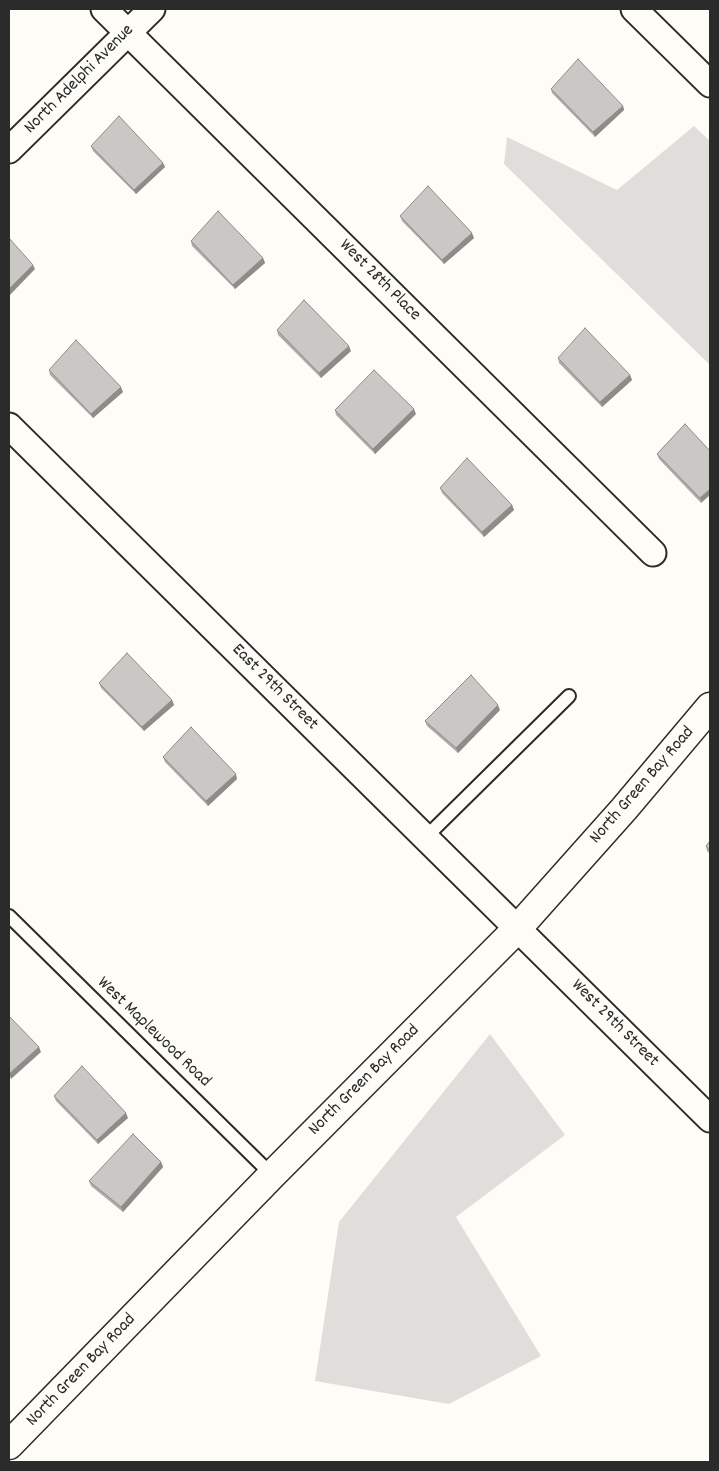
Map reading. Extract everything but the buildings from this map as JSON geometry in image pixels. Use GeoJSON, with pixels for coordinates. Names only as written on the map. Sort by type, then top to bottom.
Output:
{"type":"FeatureCollection","features":[{"type":"Feature","properties":{"kind":"main road","name":"North Green Bay Road"},"geometry":{"type":"LineString","coordinates":[[9,1445],[272,1175],[517,929],[624,809],[710,707]]}},
{"type":"Feature","properties":{"kind":"street","name":"West 28th Place"},"geometry":{"type":"LineString","coordinates":[[104,9],[653,553]]}},
{"type":"Feature","properties":{"kind":"street","name":"North Adelphi Avenue"},"geometry":{"type":"LineString","coordinates":[[9,150],[152,9]]}},
{"type":"Feature","properties":{"kind":"street"},"geometry":{"type":"LineString","coordinates":[[634,9],[710,84]]}},
{"type":"Feature","properties":{"kind":"street","name":"East 29th Street"},"geometry":{"type":"LineString","coordinates":[[9,426],[517,929]]}},
{"type":"Feature","properties":{"kind":"street","name":"West 29th Street"},"geometry":{"type":"LineString","coordinates":[[517,929],[710,1119]]}},
{"type":"Feature","properties":{"kind":"lane"},"geometry":{"type":"LineString","coordinates":[[425,838],[569,696]]}},
{"type":"Feature","properties":{"kind":"lane","name":"West Maplewood Road"},"geometry":{"type":"LineString","coordinates":[[9,916],[272,1175]]}},
{"type":"Feature","properties":{"kind":"shaded area"},"geometry":{"type":"Polygon","coordinates":[[[694,126],[710,141],[710,365],[504,164],[507,137],[617,190],[694,126]]]}},
{"type":"Feature","properties":{"kind":"shaded area"},"geometry":{"type":"Polygon","coordinates":[[[490,1034],[565,1135],[456,1217],[541,1356],[449,1404],[315,1381],[339,1222],[490,1034]]]}}]}
